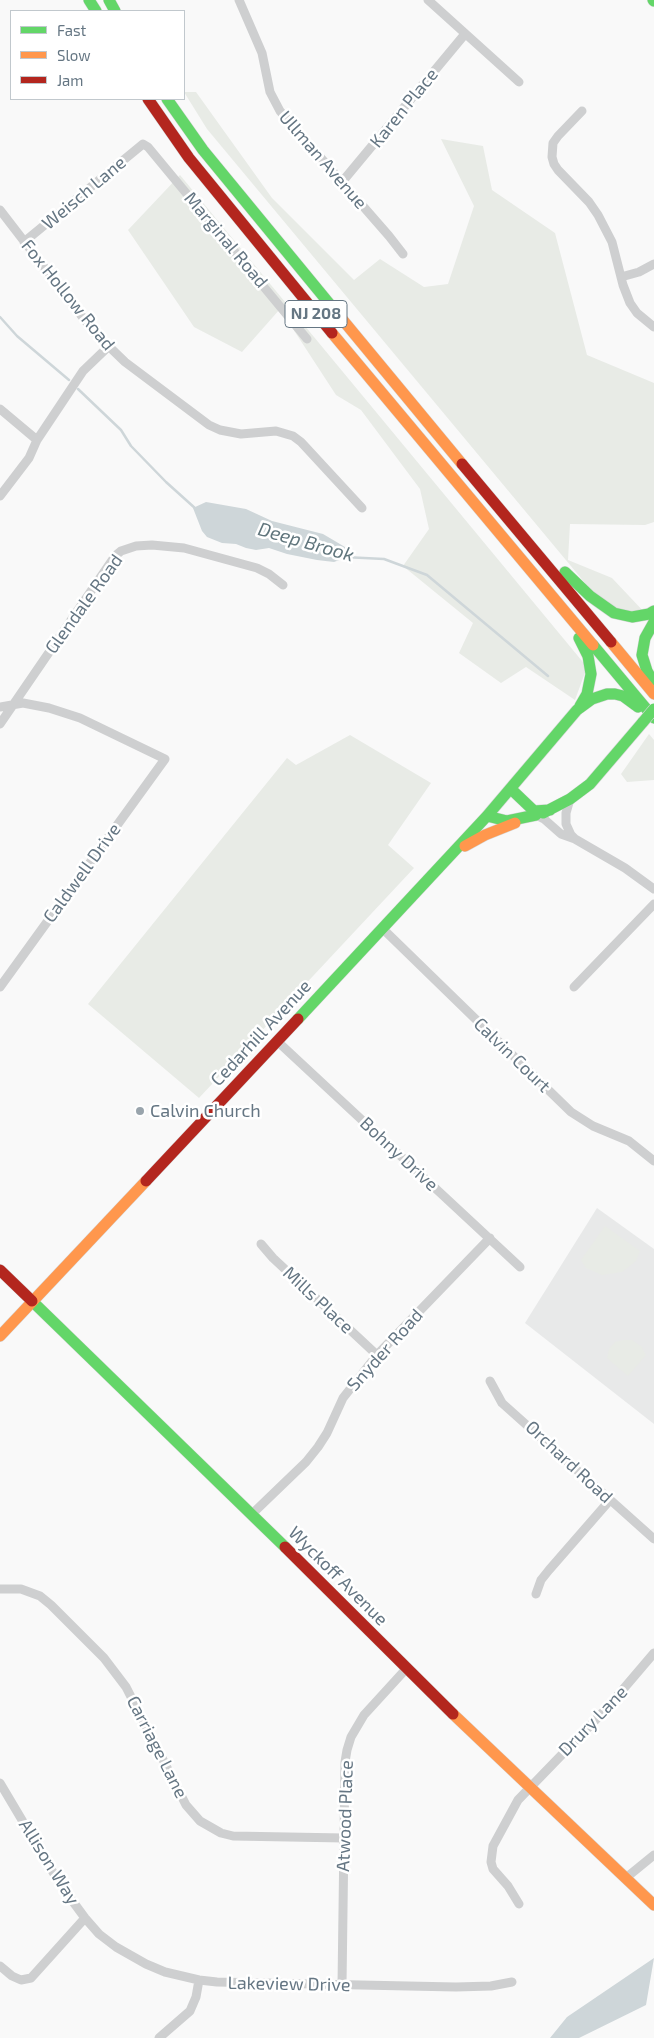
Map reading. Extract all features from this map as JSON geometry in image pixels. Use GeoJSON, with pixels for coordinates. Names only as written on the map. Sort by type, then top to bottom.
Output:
{"type":"FeatureCollection","features":[{"type":"Feature","properties":{"kind":"main road","name":"NJ 208"},"geometry":{"type":"LineString","coordinates":[[149,100],[178,143],[240,222],[527,566],[650,721]]}},
{"type":"Feature","properties":{"kind":"main road","name":"NJ 208"},"geometry":{"type":"LineString","coordinates":[[168,100],[240,198],[654,694]]}},
{"type":"Feature","properties":{"kind":"main road"},"geometry":{"type":"LineString","coordinates":[[482,487],[573,581],[598,604],[623,616],[640,616],[654,611]]}},
{"type":"Feature","properties":{"kind":"main road"},"geometry":{"type":"LineString","coordinates":[[487,816],[577,710],[590,684],[591,674],[588,656],[579,638],[527,566]]}},
{"type":"Feature","properties":{"kind":"main road"},"geometry":{"type":"LineString","coordinates":[[654,622],[645,638],[642,655],[647,671],[654,683]]}},
{"type":"Feature","properties":{"kind":"main road"},"geometry":{"type":"LineString","coordinates":[[577,710],[599,695],[615,694],[630,701],[650,721]]}},
{"type":"Feature","properties":{"kind":"main road","name":"Cedarhill Avenue"},"geometry":{"type":"LineString","coordinates":[[444,863],[474,840],[550,810],[570,799],[599,774],[650,721],[654,709]]}},
{"type":"Feature","properties":{"kind":"main road"},"geometry":{"type":"LineString","coordinates":[[511,789],[516,792],[525,804],[534,810],[550,810]]}},
{"type":"Feature","properties":{"kind":"main road"},"geometry":{"type":"LineString","coordinates":[[511,789],[510,799],[516,811],[525,815],[536,815]]}},
{"type":"Feature","properties":{"kind":"main road","name":"Cedarhill Avenue"},"geometry":{"type":"LineString","coordinates":[[0,1336],[487,816],[507,821],[536,815]]}},
{"type":"Feature","properties":{"kind":"main road","name":"Wyckoff Avenue"},"geometry":{"type":"LineString","coordinates":[[0,1270],[252,1514],[406,1669],[654,1904]]}},
{"type":"Feature","properties":{"kind":"street","name":"Ullman Avenue"},"geometry":{"type":"LineString","coordinates":[[239,0],[262,53],[274,101],[280,111],[403,254]]}},
{"type":"Feature","properties":{"kind":"street"},"geometry":{"type":"LineString","coordinates":[[428,0],[519,82]]}},
{"type":"Feature","properties":{"kind":"street","name":"Karen Place"},"geometry":{"type":"LineString","coordinates":[[342,182],[465,34]]}},
{"type":"Feature","properties":{"kind":"street"},"geometry":{"type":"LineString","coordinates":[[582,111],[558,136],[554,143],[552,157],[558,170],[579,190],[598,215],[612,242],[625,294],[638,313],[654,327]]}},
{"type":"Feature","properties":{"kind":"street","name":"Weisch Lane"},"geometry":{"type":"LineString","coordinates":[[24,242],[143,144]]}},
{"type":"Feature","properties":{"kind":"street","name":"Marginal Road"},"geometry":{"type":"LineString","coordinates":[[143,144],[148,147],[307,339]]}},
{"type":"Feature","properties":{"kind":"street","name":"Fox Hollow Road"},"geometry":{"type":"LineString","coordinates":[[0,210],[94,332],[125,362],[209,425],[230,433],[247,434],[276,431],[293,436],[301,442],[362,508]]}},
{"type":"Feature","properties":{"kind":"street"},"geometry":{"type":"LineString","coordinates":[[621,277],[640,272],[654,264]]}},
{"type":"Feature","properties":{"kind":"street"},"geometry":{"type":"LineString","coordinates":[[0,496],[29,458],[36,440],[83,371],[109,346]]}},
{"type":"Feature","properties":{"kind":"street"},"geometry":{"type":"LineString","coordinates":[[0,409],[36,440]]}},
{"type":"Feature","properties":{"kind":"street","name":"Glendale Road"},"geometry":{"type":"LineString","coordinates":[[0,724],[115,556],[128,547],[152,545],[196,551],[257,568],[270,574],[283,585]]}},
{"type":"Feature","properties":{"kind":"street","name":"Caldwell Drive"},"geometry":{"type":"LineString","coordinates":[[0,987],[165,759],[80,718],[49,708],[23,703],[13,705]]}},
{"type":"Feature","properties":{"kind":"street"},"geometry":{"type":"LineString","coordinates":[[0,707],[13,705]]}},
{"type":"Feature","properties":{"kind":"street"},"geometry":{"type":"LineString","coordinates":[[570,799],[566,813],[566,824],[575,839]]}},
{"type":"Feature","properties":{"kind":"street"},"geometry":{"type":"LineString","coordinates":[[536,815],[544,819],[561,834],[575,839],[636,874],[654,889]]}},
{"type":"Feature","properties":{"kind":"street"},"geometry":{"type":"LineString","coordinates":[[574,987],[654,904]]}},
{"type":"Feature","properties":{"kind":"street","name":"Calvin Court"},"geometry":{"type":"LineString","coordinates":[[382,930],[571,1112],[593,1126],[629,1141],[654,1161]]}},
{"type":"Feature","properties":{"kind":"street","name":"Bohny Drive"},"geometry":{"type":"LineString","coordinates":[[276,1041],[520,1267]]}},
{"type":"Feature","properties":{"kind":"street","name":"Snyder Road"},"geometry":{"type":"LineString","coordinates":[[252,1514],[306,1462],[318,1447],[327,1433],[343,1398],[377,1355],[490,1238]]}},
{"type":"Feature","properties":{"kind":"street","name":"Mills Place"},"geometry":{"type":"LineString","coordinates":[[261,1244],[273,1258],[377,1355]]}},
{"type":"Feature","properties":{"kind":"street","name":"Orchard Road"},"geometry":{"type":"LineString","coordinates":[[490,1381],[502,1402],[654,1539]]}},
{"type":"Feature","properties":{"kind":"street"},"geometry":{"type":"LineString","coordinates":[[536,1594],[541,1580],[610,1500]]}},
{"type":"Feature","properties":{"kind":"street","name":"Carriage Lane"},"geometry":{"type":"LineString","coordinates":[[0,1589],[21,1589],[40,1596],[54,1607],[104,1658],[126,1687],[186,1805],[200,1821],[221,1833],[233,1836],[344,1838]]}},
{"type":"Feature","properties":{"kind":"street","name":"Drury Lane"},"geometry":{"type":"LineString","coordinates":[[519,1904],[508,1886],[493,1869],[491,1853],[518,1800],[608,1707],[654,1653]]}},
{"type":"Feature","properties":{"kind":"street","name":"Atwood Place"},"geometry":{"type":"LineString","coordinates":[[342,1985],[345,1762],[351,1737],[364,1715],[406,1669]]}},
{"type":"Feature","properties":{"kind":"street","name":"Allison Way"},"geometry":{"type":"LineString","coordinates":[[0,1783],[60,1884],[85,1918],[31,1978],[21,1980],[12,1976],[0,1966]]}},
{"type":"Feature","properties":{"kind":"street"},"geometry":{"type":"LineString","coordinates":[[627,1877],[654,1855]]}},
{"type":"Feature","properties":{"kind":"street","name":"Lakeview Drive"},"geometry":{"type":"LineString","coordinates":[[85,1918],[100,1934],[130,1956],[165,1972],[199,1980],[217,1982],[456,1987],[491,1986],[512,1982]]}},
{"type":"Feature","properties":{"kind":"street"},"geometry":{"type":"LineString","coordinates":[[159,2038],[190,2011],[196,1997],[199,1980]]}},
{"type":"Feature","properties":{"kind":"shaded area"},"geometry":{"type":"Polygon","coordinates":[[[185,92],[196,92],[272,198],[354,280],[380,259],[424,287],[448,284],[474,206],[441,139],[483,146],[492,190],[555,233],[587,355],[654,383],[654,522],[645,525],[570,524],[568,560],[612,578],[646,614],[610,613],[207,129],[185,92]]]}},
{"type":"Feature","properties":{"kind":"shaded area"},"geometry":{"type":"Polygon","coordinates":[[[180,175],[587,667],[575,700],[526,667],[501,683],[459,653],[473,623],[403,566],[429,529],[420,489],[361,410],[336,395],[280,309],[242,352],[194,327],[128,230],[180,175]]]}},
{"type":"Feature","properties":{"kind":"shaded area"},"geometry":{"type":"Polygon","coordinates":[[[649,734],[654,740],[654,780],[627,782],[621,774],[649,734]]]}},
{"type":"Feature","properties":{"kind":"shaded area"},"geometry":{"type":"Polygon","coordinates":[[[350,735],[431,783],[388,845],[414,868],[199,1098],[88,1004],[287,758],[296,765],[350,735]]]}},
{"type":"Feature","properties":{"kind":"shaded area"},"geometry":{"type":"Polygon","coordinates":[[[597,1208],[654,1249],[654,1424],[525,1323],[597,1208]]]}},
{"type":"Feature","properties":{"kind":"shaded area"},"geometry":{"type":"Polygon","coordinates":[[[605,1226],[640,1251],[636,1261],[622,1272],[602,1275],[586,1268],[581,1260],[605,1226]]]}},
{"type":"Feature","properties":{"kind":"shaded area"},"geometry":{"type":"Polygon","coordinates":[[[632,1340],[641,1346],[646,1355],[628,1376],[607,1358],[609,1349],[615,1342],[632,1340]]]}},
{"type":"Feature","properties":{"kind":"water"},"geometry":{"type":"Polygon","coordinates":[[[206,502],[246,509],[272,521],[323,534],[345,547],[345,558],[334,562],[317,560],[269,548],[256,550],[236,544],[222,543],[207,537],[202,531],[193,508],[206,502]]]}},
{"type":"Feature","properties":{"kind":"water"},"geometry":{"type":"Polygon","coordinates":[[[654,1958],[646,2005],[579,2038],[550,2038],[567,2017],[654,1958]]]}},
{"type":"Feature","properties":{"kind":"waterway","name":"Deep Brook"},"geometry":{"type":"LineString","coordinates":[[0,317],[17,336],[69,380]]}},
{"type":"Feature","properties":{"kind":"waterway","name":"Deep Brook"},"geometry":{"type":"LineString","coordinates":[[78,389],[121,430],[131,446],[166,482],[196,509]]}},
{"type":"Feature","properties":{"kind":"waterway","name":"Deep Brook"},"geometry":{"type":"LineString","coordinates":[[344,557],[384,559],[427,575],[548,676]]}},
{"type":"Feature","properties":{"kind":"traffic: fast"},"geometry":{"type":"LineString","coordinates":[[89,0],[95,10]]}},
{"type":"Feature","properties":{"kind":"traffic: fast"},"geometry":{"type":"LineString","coordinates":[[109,0],[114,10]]}},
{"type":"Feature","properties":{"kind":"traffic: fast"},"geometry":{"type":"LineString","coordinates":[[168,100],[203,150],[337,313]]}},
{"type":"Feature","properties":{"kind":"traffic: fast"},"geometry":{"type":"LineString","coordinates":[[565,572],[590,596],[614,613],[632,617],[649,614],[654,611]]}},
{"type":"Feature","properties":{"kind":"traffic: fast"},"geometry":{"type":"LineString","coordinates":[[654,622],[645,638],[642,655],[647,671],[654,683]]}},
{"type":"Feature","properties":{"kind":"traffic: fast"},"geometry":{"type":"LineString","coordinates":[[579,638],[588,656],[591,674],[587,694],[580,706]]}},
{"type":"Feature","properties":{"kind":"traffic: fast"},"geometry":{"type":"LineString","coordinates":[[593,645],[654,718]]}},
{"type":"Feature","properties":{"kind":"traffic: fast"},"geometry":{"type":"LineString","coordinates":[[487,816],[577,710],[592,699],[607,694],[615,694],[623,696],[638,707]]}},
{"type":"Feature","properties":{"kind":"traffic: fast"},"geometry":{"type":"LineString","coordinates":[[643,722],[654,709]]}},
{"type":"Feature","properties":{"kind":"traffic: fast"},"geometry":{"type":"LineString","coordinates":[[543,813],[570,799],[590,784],[643,722]]}},
{"type":"Feature","properties":{"kind":"traffic: fast"},"geometry":{"type":"LineString","coordinates":[[511,789],[534,811],[550,810]]}},
{"type":"Feature","properties":{"kind":"traffic: fast"},"geometry":{"type":"LineString","coordinates":[[298,1019],[487,816],[507,821],[536,815]]}},
{"type":"Feature","properties":{"kind":"traffic: fast"},"geometry":{"type":"LineString","coordinates":[[32,1301],[285,1547]]}},
{"type":"Feature","properties":{"kind":"traffic: slow"},"geometry":{"type":"LineString","coordinates":[[337,313],[462,464]]}},
{"type":"Feature","properties":{"kind":"traffic: slow"},"geometry":{"type":"LineString","coordinates":[[332,333],[593,645]]}},
{"type":"Feature","properties":{"kind":"traffic: slow"},"geometry":{"type":"LineString","coordinates":[[611,642],[654,694]]}},
{"type":"Feature","properties":{"kind":"traffic: slow"},"geometry":{"type":"LineString","coordinates":[[465,846],[485,835],[515,823]]}},
{"type":"Feature","properties":{"kind":"traffic: slow"},"geometry":{"type":"LineString","coordinates":[[0,1336],[146,1181]]}},
{"type":"Feature","properties":{"kind":"traffic: slow"},"geometry":{"type":"LineString","coordinates":[[453,1714],[654,1905]]}},
{"type":"Feature","properties":{"kind":"traffic: jam"},"geometry":{"type":"LineString","coordinates":[[149,100],[189,158],[332,333]]}},
{"type":"Feature","properties":{"kind":"traffic: jam"},"geometry":{"type":"LineString","coordinates":[[462,464],[611,642]]}},
{"type":"Feature","properties":{"kind":"traffic: jam"},"geometry":{"type":"LineString","coordinates":[[146,1181],[298,1019]]}},
{"type":"Feature","properties":{"kind":"traffic: jam"},"geometry":{"type":"LineString","coordinates":[[0,1270],[32,1301]]}},
{"type":"Feature","properties":{"kind":"traffic: jam"},"geometry":{"type":"LineString","coordinates":[[285,1547],[453,1714]]}},
{"type":"Feature","properties":{"kind":"place","name":"Calvin Church"},"geometry":{"type":"Point","coordinates":[140,1111]}}]}
